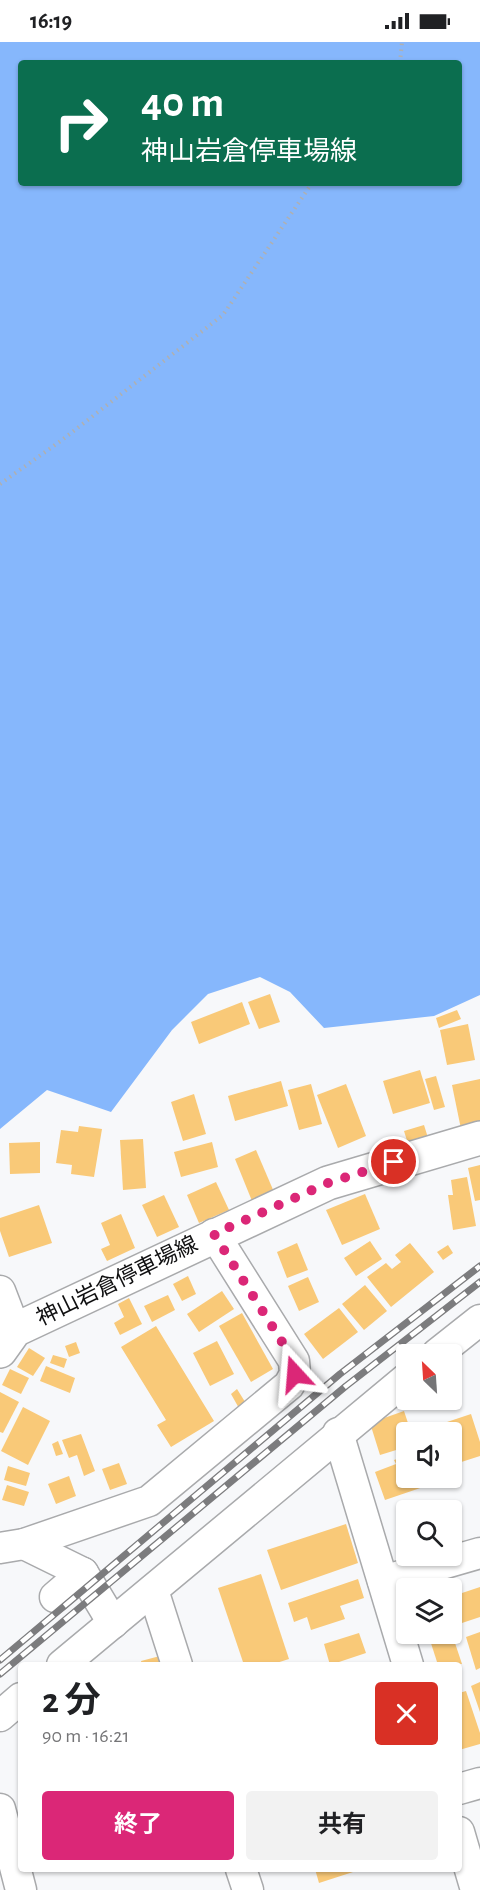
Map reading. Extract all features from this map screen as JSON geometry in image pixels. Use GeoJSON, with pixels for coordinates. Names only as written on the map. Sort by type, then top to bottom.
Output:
{"type":"FeatureCollection","features":[{"type":"Feature","properties":{"kind":"main road","name":"神山岩倉停車場線"},"geometry":{"type":"LineString","coordinates":[[8,1340],[214,1234],[328,1183],[416,1155],[480,1138]]}},
{"type":"Feature","properties":{"kind":"street"},"geometry":{"type":"LineString","coordinates":[[12,1546],[149,1501],[289,1385],[295,1374],[294,1361],[214,1234]]}},
{"type":"Feature","properties":{"kind":"street"},"geometry":{"type":"LineString","coordinates":[[0,1292],[8,1340]]}},
{"type":"Feature","properties":{"kind":"street"},"geometry":{"type":"LineString","coordinates":[[450,1344],[480,1320]]}},
{"type":"Feature","properties":{"kind":"street"},"geometry":{"type":"LineString","coordinates":[[66,1662],[396,1387]]}},
{"type":"Feature","properties":{"kind":"street"},"geometry":{"type":"LineString","coordinates":[[338,1433],[407,1662]]}},
{"type":"Feature","properties":{"kind":"street"},"geometry":{"type":"LineString","coordinates":[[12,1546],[84,1573],[113,1623]]}},
{"type":"Feature","properties":{"kind":"street"},"geometry":{"type":"LineString","coordinates":[[383,1581],[480,1553]]}},
{"type":"Feature","properties":{"kind":"street"},"geometry":{"type":"LineString","coordinates":[[55,1597],[84,1573]]}},
{"type":"Feature","properties":{"kind":"street"},"geometry":{"type":"LineString","coordinates":[[153,1590],[176,1662]]}},
{"type":"Feature","properties":{"kind":"street"},"geometry":{"type":"LineString","coordinates":[[0,1716],[18,1701]]}},
{"type":"Feature","properties":{"kind":"street"},"geometry":{"type":"LineString","coordinates":[[462,1789],[480,1784]]}},
{"type":"Feature","properties":{"kind":"street"},"geometry":{"type":"LineString","coordinates":[[0,1809],[21,1890]]}},
{"type":"Feature","properties":{"kind":"street"},"geometry":{"type":"LineString","coordinates":[[462,1842],[476,1890]]}},
{"type":"Feature","properties":{"kind":"street"},"geometry":{"type":"LineString","coordinates":[[242,1872],[248,1890]]}},
{"type":"Feature","properties":{"kind":"path"},"geometry":{"type":"LineString","coordinates":[[400,60],[402,42]]}},
{"type":"Feature","properties":{"kind":"path"},"geometry":{"type":"LineString","coordinates":[[0,484],[62,440],[223,315],[310,186]]}},
{"type":"Feature","properties":{"kind":"shaded area"},"geometry":{"type":"Polygon","coordinates":[[[0,42],[480,42],[480,995],[434,1016],[324,1028],[290,992],[260,977],[208,994],[172,1030],[111,1112],[47,1090],[0,1129],[0,42]]]}},
{"type":"Feature","properties":{"kind":"building"},"geometry":{"type":"Polygon","coordinates":[[[270,994],[280,1022],[259,1029],[248,1002],[270,994]]]}},
{"type":"Feature","properties":{"kind":"building"},"geometry":{"type":"Polygon","coordinates":[[[242,1002],[250,1024],[199,1044],[191,1022],[242,1002]]]}},
{"type":"Feature","properties":{"kind":"building"},"geometry":{"type":"Polygon","coordinates":[[[457,1010],[461,1019],[439,1028],[436,1018],[457,1010]]]}},
{"type":"Feature","properties":{"kind":"building"},"geometry":{"type":"Polygon","coordinates":[[[468,1024],[475,1060],[447,1065],[440,1030],[468,1024]]]}},
{"type":"Feature","properties":{"kind":"building"},"geometry":{"type":"Polygon","coordinates":[[[420,1070],[430,1103],[393,1114],[383,1081],[420,1070]]]}},
{"type":"Feature","properties":{"kind":"building"},"geometry":{"type":"Polygon","coordinates":[[[436,1076],[445,1107],[434,1110],[425,1079],[436,1076]]]}},
{"type":"Feature","properties":{"kind":"building"},"geometry":{"type":"Polygon","coordinates":[[[480,1079],[480,1125],[461,1129],[452,1085],[480,1079]]]}},
{"type":"Feature","properties":{"kind":"building"},"geometry":{"type":"Polygon","coordinates":[[[281,1081],[288,1106],[235,1121],[228,1096],[281,1081]]]}},
{"type":"Feature","properties":{"kind":"building"},"geometry":{"type":"Polygon","coordinates":[[[311,1084],[322,1124],[299,1130],[288,1090],[311,1084]]]}},
{"type":"Feature","properties":{"kind":"building"},"geometry":{"type":"Polygon","coordinates":[[[346,1084],[366,1136],[338,1148],[317,1095],[346,1084]]]}},
{"type":"Feature","properties":{"kind":"building"},"geometry":{"type":"Polygon","coordinates":[[[194,1094],[206,1134],[183,1141],[171,1102],[194,1094]]]}},
{"type":"Feature","properties":{"kind":"building"},"geometry":{"type":"Polygon","coordinates":[[[424,1125],[429,1141],[409,1147],[404,1131],[424,1125]]]}},
{"type":"Feature","properties":{"kind":"building"},"geometry":{"type":"Polygon","coordinates":[[[79,1126],[102,1129],[94,1177],[71,1174],[72,1165],[56,1163],[61,1130],[78,1132],[79,1126]]]}},
{"type":"Feature","properties":{"kind":"building"},"geometry":{"type":"Polygon","coordinates":[[[143,1139],[146,1188],[123,1190],[120,1140],[143,1139]]]}},
{"type":"Feature","properties":{"kind":"building"},"geometry":{"type":"Polygon","coordinates":[[[40,1142],[40,1173],[10,1174],[9,1143],[40,1142]]]}},
{"type":"Feature","properties":{"kind":"building"},"geometry":{"type":"Polygon","coordinates":[[[212,1142],[218,1167],[181,1177],[174,1152],[212,1142]]]}},
{"type":"Feature","properties":{"kind":"building"},"geometry":{"type":"Polygon","coordinates":[[[256,1150],[274,1192],[252,1201],[235,1159],[256,1150]]]}},
{"type":"Feature","properties":{"kind":"building"},"geometry":{"type":"Polygon","coordinates":[[[480,1165],[480,1200],[475,1201],[468,1168],[480,1165]]]}},
{"type":"Feature","properties":{"kind":"building"},"geometry":{"type":"Polygon","coordinates":[[[467,1177],[476,1226],[453,1230],[448,1195],[453,1195],[451,1180],[467,1177]]]}},
{"type":"Feature","properties":{"kind":"building"},"geometry":{"type":"Polygon","coordinates":[[[216,1182],[229,1210],[199,1223],[187,1195],[216,1182]]]}},
{"type":"Feature","properties":{"kind":"building"},"geometry":{"type":"Polygon","coordinates":[[[365,1194],[380,1229],[342,1245],[326,1210],[365,1194]]]}},
{"type":"Feature","properties":{"kind":"building"},"geometry":{"type":"Polygon","coordinates":[[[164,1195],[179,1227],[157,1237],[142,1205],[164,1195]]]}},
{"type":"Feature","properties":{"kind":"building"},"geometry":{"type":"Polygon","coordinates":[[[39,1205],[52,1243],[9,1257],[0,1231],[0,1218],[39,1205]]]}},
{"type":"Feature","properties":{"kind":"building"},"geometry":{"type":"Polygon","coordinates":[[[121,1214],[135,1248],[107,1261],[101,1249],[110,1245],[101,1223],[121,1214]]]}},
{"type":"Feature","properties":{"kind":"building"},"geometry":{"type":"Polygon","coordinates":[[[370,1241],[382,1259],[356,1276],[344,1258],[370,1241]]]}},
{"type":"Feature","properties":{"kind":"building"},"geometry":{"type":"Polygon","coordinates":[[[297,1243],[308,1270],[287,1278],[277,1252],[297,1243]]]}},
{"type":"Feature","properties":{"kind":"building"},"geometry":{"type":"Polygon","coordinates":[[[410,1243],[434,1272],[391,1307],[367,1277],[386,1263],[392,1269],[401,1262],[395,1255],[410,1243]]]}},
{"type":"Feature","properties":{"kind":"building"},"geometry":{"type":"Polygon","coordinates":[[[448,1245],[453,1253],[443,1260],[437,1252],[448,1245]]]}},
{"type":"Feature","properties":{"kind":"building"},"geometry":{"type":"Polygon","coordinates":[[[188,1276],[196,1294],[182,1301],[173,1284],[188,1276]]]}},
{"type":"Feature","properties":{"kind":"building"},"geometry":{"type":"Polygon","coordinates":[[[308,1277],[319,1302],[299,1311],[288,1286],[308,1277]]]}},
{"type":"Feature","properties":{"kind":"building"},"geometry":{"type":"Polygon","coordinates":[[[365,1285],[387,1311],[364,1330],[342,1304],[365,1285]]]}},
{"type":"Feature","properties":{"kind":"building"},"geometry":{"type":"Polygon","coordinates":[[[222,1291],[234,1309],[199,1332],[187,1314],[222,1291]]]}},
{"type":"Feature","properties":{"kind":"building"},"geometry":{"type":"Polygon","coordinates":[[[168,1295],[175,1310],[152,1322],[144,1306],[168,1295]]]}},
{"type":"Feature","properties":{"kind":"building"},"geometry":{"type":"Polygon","coordinates":[[[129,1298],[142,1324],[120,1335],[114,1323],[124,1317],[118,1304],[129,1298]]]}},
{"type":"Feature","properties":{"kind":"building"},"geometry":{"type":"Polygon","coordinates":[[[339,1308],[358,1332],[323,1359],[304,1334],[339,1308]]]}},
{"type":"Feature","properties":{"kind":"building"},"geometry":{"type":"Polygon","coordinates":[[[242,1313],[273,1369],[251,1382],[219,1326],[242,1313]]]}},
{"type":"Feature","properties":{"kind":"building"},"geometry":{"type":"Polygon","coordinates":[[[156,1326],[214,1421],[171,1447],[157,1425],[166,1420],[121,1347],[156,1326]]]}},
{"type":"Feature","properties":{"kind":"building"},"geometry":{"type":"Polygon","coordinates":[[[217,1341],[234,1374],[210,1386],[193,1353],[217,1341]]]}},
{"type":"Feature","properties":{"kind":"building"},"geometry":{"type":"Polygon","coordinates":[[[76,1342],[80,1353],[69,1357],[65,1346],[76,1342]]]}},
{"type":"Feature","properties":{"kind":"building"},"geometry":{"type":"Polygon","coordinates":[[[29,1348],[45,1358],[33,1376],[17,1367],[29,1348]]]}},
{"type":"Feature","properties":{"kind":"building"},"geometry":{"type":"Polygon","coordinates":[[[53,1355],[67,1359],[64,1368],[50,1363],[53,1355]]]}},
{"type":"Feature","properties":{"kind":"building"},"geometry":{"type":"Polygon","coordinates":[[[46,1366],[75,1378],[70,1393],[40,1381],[46,1366]]]}},
{"type":"Feature","properties":{"kind":"building"},"geometry":{"type":"Polygon","coordinates":[[[10,1369],[29,1378],[21,1394],[2,1385],[10,1369]]]}},
{"type":"Feature","properties":{"kind":"building"},"geometry":{"type":"Polygon","coordinates":[[[237,1389],[247,1405],[240,1410],[231,1394],[237,1389]]]}},
{"type":"Feature","properties":{"kind":"building"},"geometry":{"type":"Polygon","coordinates":[[[0,1392],[19,1402],[3,1433],[0,1432],[0,1392]]]}},
{"type":"Feature","properties":{"kind":"building"},"geometry":{"type":"Polygon","coordinates":[[[23,1407],[50,1421],[28,1465],[1,1451],[23,1407]]]}},
{"type":"Feature","properties":{"kind":"building"},"geometry":{"type":"Polygon","coordinates":[[[404,1411],[408,1422],[396,1422],[396,1450],[380,1455],[370,1423],[404,1411]]]}},
{"type":"Feature","properties":{"kind":"building"},"geometry":{"type":"Polygon","coordinates":[[[471,1414],[480,1442],[480,1456],[462,1462],[462,1422],[447,1422],[471,1414]]]}},
{"type":"Feature","properties":{"kind":"building"},"geometry":{"type":"Polygon","coordinates":[[[81,1434],[95,1471],[84,1476],[77,1455],[69,1458],[62,1440],[81,1434]]]}},
{"type":"Feature","properties":{"kind":"building"},"geometry":{"type":"Polygon","coordinates":[[[58,1441],[63,1454],[56,1456],[52,1444],[58,1441]]]}},
{"type":"Feature","properties":{"kind":"building"},"geometry":{"type":"Polygon","coordinates":[[[119,1463],[127,1484],[110,1490],[102,1469],[119,1463]]]}},
{"type":"Feature","properties":{"kind":"building"},"geometry":{"type":"Polygon","coordinates":[[[396,1464],[396,1488],[420,1488],[385,1500],[375,1472],[396,1464]]]}},
{"type":"Feature","properties":{"kind":"building"},"geometry":{"type":"Polygon","coordinates":[[[8,1466],[30,1473],[26,1486],[4,1480],[8,1466]]]}},
{"type":"Feature","properties":{"kind":"building"},"geometry":{"type":"Polygon","coordinates":[[[69,1476],[76,1496],[56,1504],[48,1484],[69,1476]]]}},
{"type":"Feature","properties":{"kind":"building"},"geometry":{"type":"Polygon","coordinates":[[[7,1485],[29,1492],[24,1506],[2,1500],[7,1485]]]}},
{"type":"Feature","properties":{"kind":"building"},"geometry":{"type":"Polygon","coordinates":[[[346,1524],[358,1563],[281,1590],[267,1550],[346,1524]]]}},
{"type":"Feature","properties":{"kind":"building"},"geometry":{"type":"Polygon","coordinates":[[[261,1574],[289,1659],[280,1662],[243,1662],[218,1588],[261,1574]]]}},
{"type":"Feature","properties":{"kind":"building"},"geometry":{"type":"Polygon","coordinates":[[[358,1579],[364,1598],[340,1606],[345,1619],[311,1630],[307,1617],[294,1622],[288,1603],[358,1579]]]}},
{"type":"Feature","properties":{"kind":"building"},"geometry":{"type":"Polygon","coordinates":[[[480,1587],[480,1617],[462,1623],[462,1593],[480,1587]]]}},
{"type":"Feature","properties":{"kind":"building"},"geometry":{"type":"Polygon","coordinates":[[[480,1632],[480,1668],[476,1670],[466,1637],[480,1632]]]}},
{"type":"Feature","properties":{"kind":"building"},"geometry":{"type":"Polygon","coordinates":[[[359,1633],[366,1653],[339,1662],[329,1662],[324,1644],[359,1633]]]}},
{"type":"Feature","properties":{"kind":"building"},"geometry":{"type":"Polygon","coordinates":[[[431,1644],[455,1644],[461,1662],[437,1662],[431,1644]]]}},
{"type":"Feature","properties":{"kind":"building"},"geometry":{"type":"Polygon","coordinates":[[[160,1656],[161,1662],[141,1662],[160,1656]]]}},
{"type":"Feature","properties":{"kind":"building"},"geometry":{"type":"Polygon","coordinates":[[[480,1682],[480,1712],[471,1686],[480,1682]]]}},
{"type":"Feature","properties":{"kind":"building"},"geometry":{"type":"Polygon","coordinates":[[[466,1691],[480,1733],[480,1744],[462,1749],[462,1692],[466,1691]]]}},
{"type":"Feature","properties":{"kind":"building"},"geometry":{"type":"Polygon","coordinates":[[[316,1872],[353,1872],[319,1883],[316,1872]]]}},
{"type":"Feature","properties":{"kind":"railway"},"geometry":{"type":"LineString","coordinates":[[0,1660],[340,1374],[480,1266]]}},
{"type":"Feature","properties":{"kind":"railway"},"geometry":{"type":"LineString","coordinates":[[0,1674],[346,1386],[480,1282]]}},
{"type":"Feature","properties":{"kind":"route"},"geometry":{"type":"LineString","coordinates":[[295,1374],[294,1361],[214,1234],[328,1183],[394,1162]]}}]}
